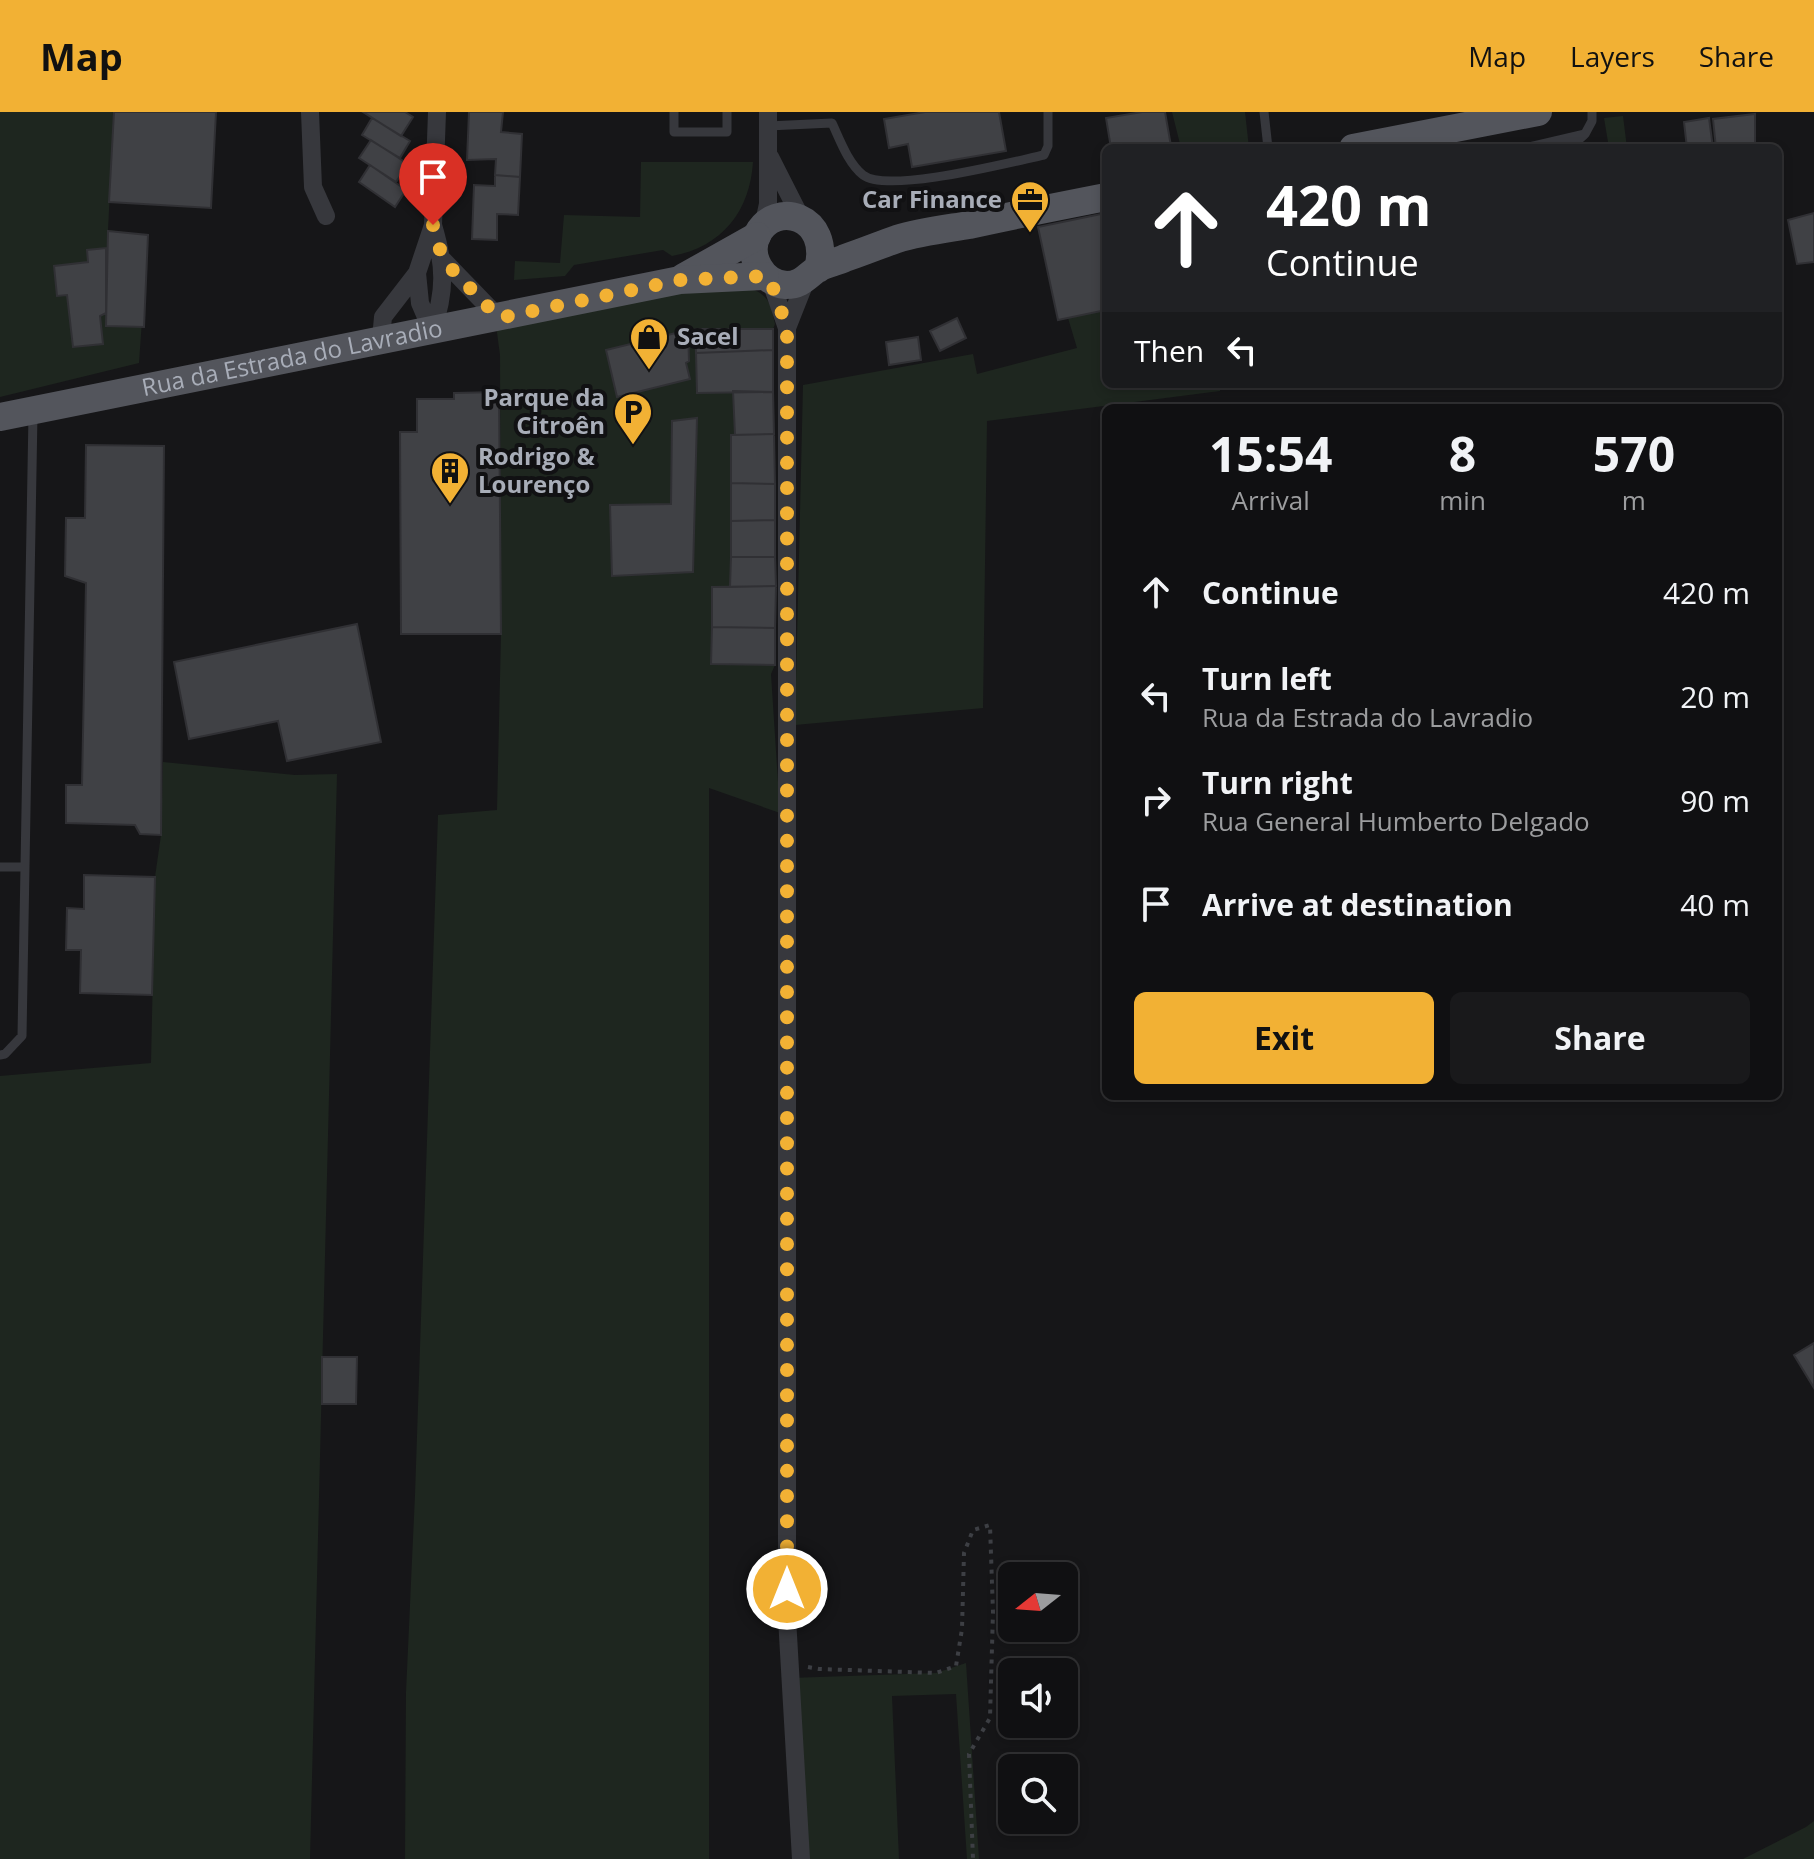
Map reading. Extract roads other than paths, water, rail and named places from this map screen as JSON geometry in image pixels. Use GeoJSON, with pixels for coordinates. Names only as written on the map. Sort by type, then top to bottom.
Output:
{"type":"FeatureCollection","features":[{"type":"Feature","properties":{"kind":"main road"},"geometry":{"type":"LineString","coordinates":[[1374,144],[1432,133],[1493,116],[1538,112]]}},
{"type":"Feature","properties":{"kind":"main road"},"geometry":{"type":"LineString","coordinates":[[898,239],[810,227],[781,217],[760,232],[755,258],[767,278],[787,285],[898,239],[1102,198]]}},
{"type":"Feature","properties":{"kind":"main road"},"geometry":{"type":"LineString","coordinates":[[810,227],[822,254],[812,274]]}},
{"type":"Feature","properties":{"kind":"main road","name":"Rua da Estrada do Lavradio"},"geometry":{"type":"LineString","coordinates":[[680,280],[760,232]]}},
{"type":"Feature","properties":{"kind":"main road","name":"Rua da Estrada do Lavradio"},"geometry":{"type":"LineString","coordinates":[[0,417],[680,280],[767,278]]}},
{"type":"Feature","properties":{"kind":"street"},"geometry":{"type":"LineString","coordinates":[[310,112],[313,187],[326,216]]}},
{"type":"Feature","properties":{"kind":"street"},"geometry":{"type":"LineString","coordinates":[[381,339],[383,317],[417,273],[433,225],[437,112]]}},
{"type":"Feature","properties":{"kind":"street"},"geometry":{"type":"LineString","coordinates":[[760,232],[768,204],[768,119]]}},
{"type":"Feature","properties":{"kind":"street"},"geometry":{"type":"LineString","coordinates":[[769,155],[810,227]]}},
{"type":"Feature","properties":{"kind":"street"},"geometry":{"type":"LineString","coordinates":[[432,331],[442,303],[443,260],[433,225]]}},
{"type":"Feature","properties":{"kind":"street"},"geometry":{"type":"LineString","coordinates":[[443,260],[499,318]]}},
{"type":"Feature","properties":{"kind":"street"},"geometry":{"type":"LineString","coordinates":[[417,273],[420,303],[432,331]]}},
{"type":"Feature","properties":{"kind":"street"},"geometry":{"type":"LineString","coordinates":[[787,328],[812,274]]}},
{"type":"Feature","properties":{"kind":"street"},"geometry":{"type":"LineString","coordinates":[[767,278],[787,328],[787,1618],[801,1859]]}},
{"type":"Feature","properties":{"kind":"lane"},"geometry":{"type":"LineString","coordinates":[[674,112],[674,132],[727,132],[727,112]]}},
{"type":"Feature","properties":{"kind":"lane"},"geometry":{"type":"LineString","coordinates":[[819,112],[820,124]]}},
{"type":"Feature","properties":{"kind":"lane"},"geometry":{"type":"LineString","coordinates":[[768,119],[832,123],[846,153],[864,176],[878,181],[908,182],[1044,155],[1048,146],[1048,112]]}},
{"type":"Feature","properties":{"kind":"lane"},"geometry":{"type":"LineString","coordinates":[[1264,112],[1268,144]]}},
{"type":"Feature","properties":{"kind":"lane"},"geometry":{"type":"LineString","coordinates":[[1574,144],[1585,134],[1592,121],[1592,112]]}},
{"type":"Feature","properties":{"kind":"lane"},"geometry":{"type":"LineString","coordinates":[[1432,133],[1450,144]]}},
{"type":"Feature","properties":{"kind":"lane"},"geometry":{"type":"LineString","coordinates":[[1541,144],[1585,134]]}},
{"type":"Feature","properties":{"kind":"lane"},"geometry":{"type":"LineString","coordinates":[[0,1055],[5,1054],[22,1036],[33,410]]}},
{"type":"Feature","properties":{"kind":"lane"},"geometry":{"type":"LineString","coordinates":[[0,867],[24,867]]}},
{"type":"Feature","properties":{"kind":"place","name":"Car Finance"},"geometry":{"type":"Point","coordinates":[1030,234]}},
{"type":"Feature","properties":{"kind":"place","name":"Sacel"},"geometry":{"type":"Point","coordinates":[649,371]}},
{"type":"Feature","properties":{"kind":"place","name":"Parque da Citroên"},"geometry":{"type":"Point","coordinates":[633,446]}},
{"type":"Feature","properties":{"kind":"place","name":"Rodrigo & Lourenço"},"geometry":{"type":"Point","coordinates":[450,505]}}]}
